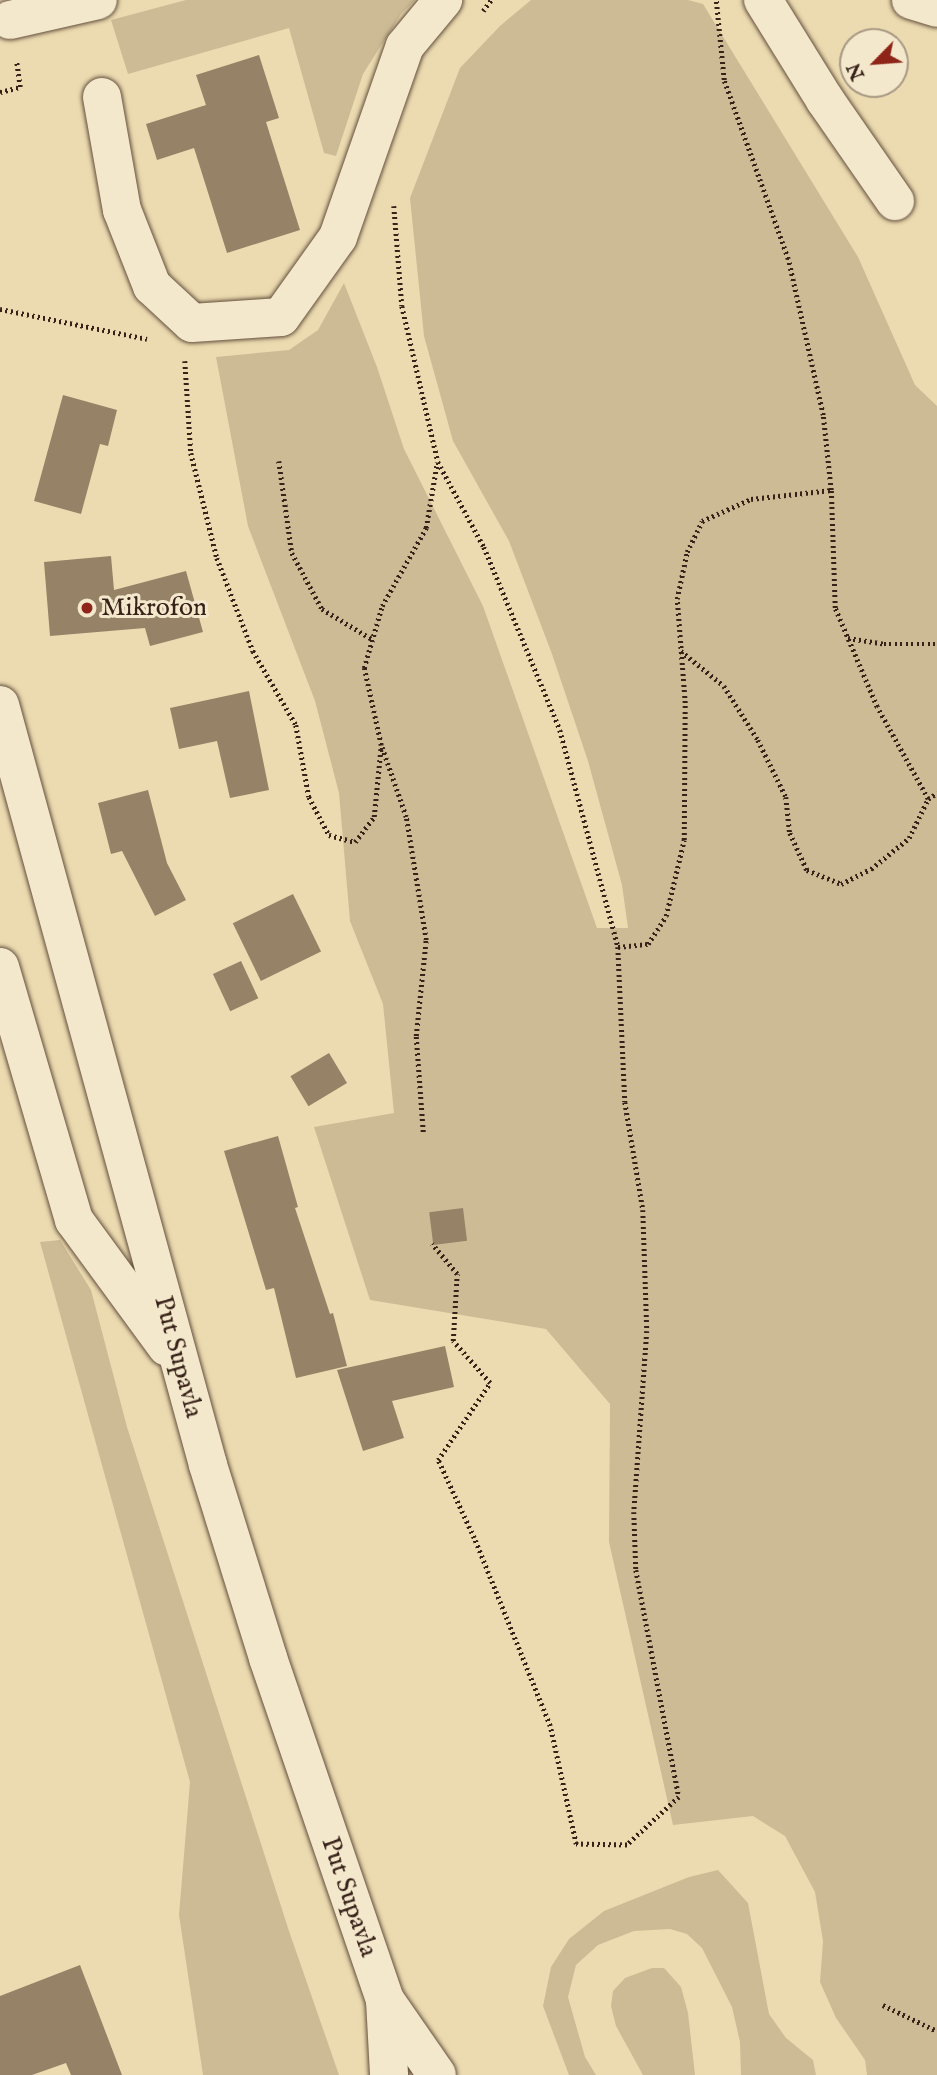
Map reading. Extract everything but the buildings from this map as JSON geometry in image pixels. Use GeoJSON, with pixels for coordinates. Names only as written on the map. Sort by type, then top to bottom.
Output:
{"type":"FeatureCollection","features":[{"type":"Feature","properties":{"kind":"street"},"geometry":{"type":"LineString","coordinates":[[10,20],[98,0]]}},
{"type":"Feature","properties":{"kind":"street"},"geometry":{"type":"LineString","coordinates":[[102,97],[122,210],[152,286],[192,323],[281,317],[338,237],[405,46],[443,0]]}},
{"type":"Feature","properties":{"kind":"street"},"geometry":{"type":"LineString","coordinates":[[763,0],[825,100],[895,201]]}},
{"type":"Feature","properties":{"kind":"street"},"geometry":{"type":"LineString","coordinates":[[911,0],[937,9]]}},
{"type":"Feature","properties":{"kind":"street","name":"Put Supavla"},"geometry":{"type":"LineString","coordinates":[[0,705],[181,1365],[268,1658],[385,2000],[389,2075]]}},
{"type":"Feature","properties":{"kind":"street"},"geometry":{"type":"LineString","coordinates":[[0,967],[74,1220],[181,1365]]}},
{"type":"Feature","properties":{"kind":"street","name":"Put Supavla"},"geometry":{"type":"LineString","coordinates":[[385,2000],[437,2075]]}},
{"type":"Feature","properties":{"kind":"path"},"geometry":{"type":"LineString","coordinates":[[475,21],[491,0]]}},
{"type":"Feature","properties":{"kind":"path"},"geometry":{"type":"LineString","coordinates":[[716,0],[724,80],[788,259],[823,415],[831,490],[835,608],[877,706],[928,799]]}},
{"type":"Feature","properties":{"kind":"path"},"geometry":{"type":"LineString","coordinates":[[0,92],[20,87]]}},
{"type":"Feature","properties":{"kind":"path"},"geometry":{"type":"LineString","coordinates":[[397,194],[394,206],[402,306],[438,462],[484,547],[560,730],[618,947],[625,1102],[643,1210],[647,1331],[634,1512],[636,1570],[679,1797],[627,1845],[576,1844],[550,1726],[474,1538],[438,1460],[490,1383],[453,1341],[457,1274],[432,1244]]}},
{"type":"Feature","properties":{"kind":"path"},"geometry":{"type":"LineString","coordinates":[[0,309],[151,340]]}},
{"type":"Feature","properties":{"kind":"path"},"geometry":{"type":"LineString","coordinates":[[173,354],[185,361],[191,453],[217,558],[253,651],[296,725],[309,797],[329,835],[355,842],[374,817],[381,746]]}},
{"type":"Feature","properties":{"kind":"path"},"geometry":{"type":"LineString","coordinates":[[279,461],[292,553],[322,609],[372,639]]}},
{"type":"Feature","properties":{"kind":"path"},"geometry":{"type":"LineString","coordinates":[[423,1132],[416,1036],[426,940],[406,817],[381,746],[363,668],[382,606],[426,528],[438,462]]}},
{"type":"Feature","properties":{"kind":"path"},"geometry":{"type":"LineString","coordinates":[[618,947],[648,944],[666,916],[684,840],[685,703],[677,599],[687,552],[702,521],[751,499],[831,490]]}},
{"type":"Feature","properties":{"kind":"path"},"geometry":{"type":"LineString","coordinates":[[847,638],[884,644],[937,644]]}},
{"type":"Feature","properties":{"kind":"path"},"geometry":{"type":"LineString","coordinates":[[681,652],[724,686],[758,740],[786,797],[790,832],[807,870],[841,884],[872,869],[909,838],[928,799],[937,793]]}},
{"type":"Feature","properties":{"kind":"path"},"geometry":{"type":"LineString","coordinates":[[883,2005],[937,2031]]}},
{"type":"Feature","properties":{"kind":"shaded area"},"geometry":{"type":"Polygon","coordinates":[[[186,0],[415,0],[401,14],[363,74],[336,156],[324,153],[289,28],[128,74],[111,20],[186,0]]]}},
{"type":"Feature","properties":{"kind":"shaded area"},"geometry":{"type":"Polygon","coordinates":[[[531,0],[688,0],[703,4],[858,257],[915,385],[937,406],[937,2075],[867,2075],[865,2060],[836,2018],[820,1982],[823,1941],[815,1892],[785,1836],[753,1816],[673,1825],[609,1542],[610,1404],[546,1329],[370,1300],[314,1127],[394,1113],[383,1004],[350,921],[339,793],[315,701],[248,526],[216,357],[289,350],[318,330],[344,283],[377,367],[404,449],[483,606],[597,928],[628,928],[622,885],[588,761],[552,654],[509,541],[453,441],[424,336],[410,198],[460,68],[500,26],[531,0]]]}},
{"type":"Feature","properties":{"kind":"shaded area"},"geometry":{"type":"Polygon","coordinates":[[[60,1240],[91,1290],[127,1427],[289,1931],[339,2075],[203,2075],[179,1915],[190,1782],[40,1242],[60,1240]]]}},
{"type":"Feature","properties":{"kind":"shaded area"},"geometry":{"type":"Polygon","coordinates":[[[718,1870],[748,1903],[769,2014],[786,2038],[813,2060],[816,2075],[741,2075],[740,2042],[732,2007],[702,1948],[687,1934],[670,1929],[634,1931],[598,1945],[576,1965],[568,1997],[585,2057],[596,2075],[569,2075],[543,2006],[551,1967],[569,1939],[604,1911],[689,1877],[718,1870]]]}},
{"type":"Feature","properties":{"kind":"shaded area"},"geometry":{"type":"Polygon","coordinates":[[[652,1968],[664,1968],[681,1987],[688,2013],[695,2075],[643,2075],[616,2026],[611,2006],[613,1991],[625,1978],[652,1968]]]}},
{"type":"Feature","properties":{"kind":"place","name":"Mikrofon"},"geometry":{"type":"Point","coordinates":[87,608]}}]}
